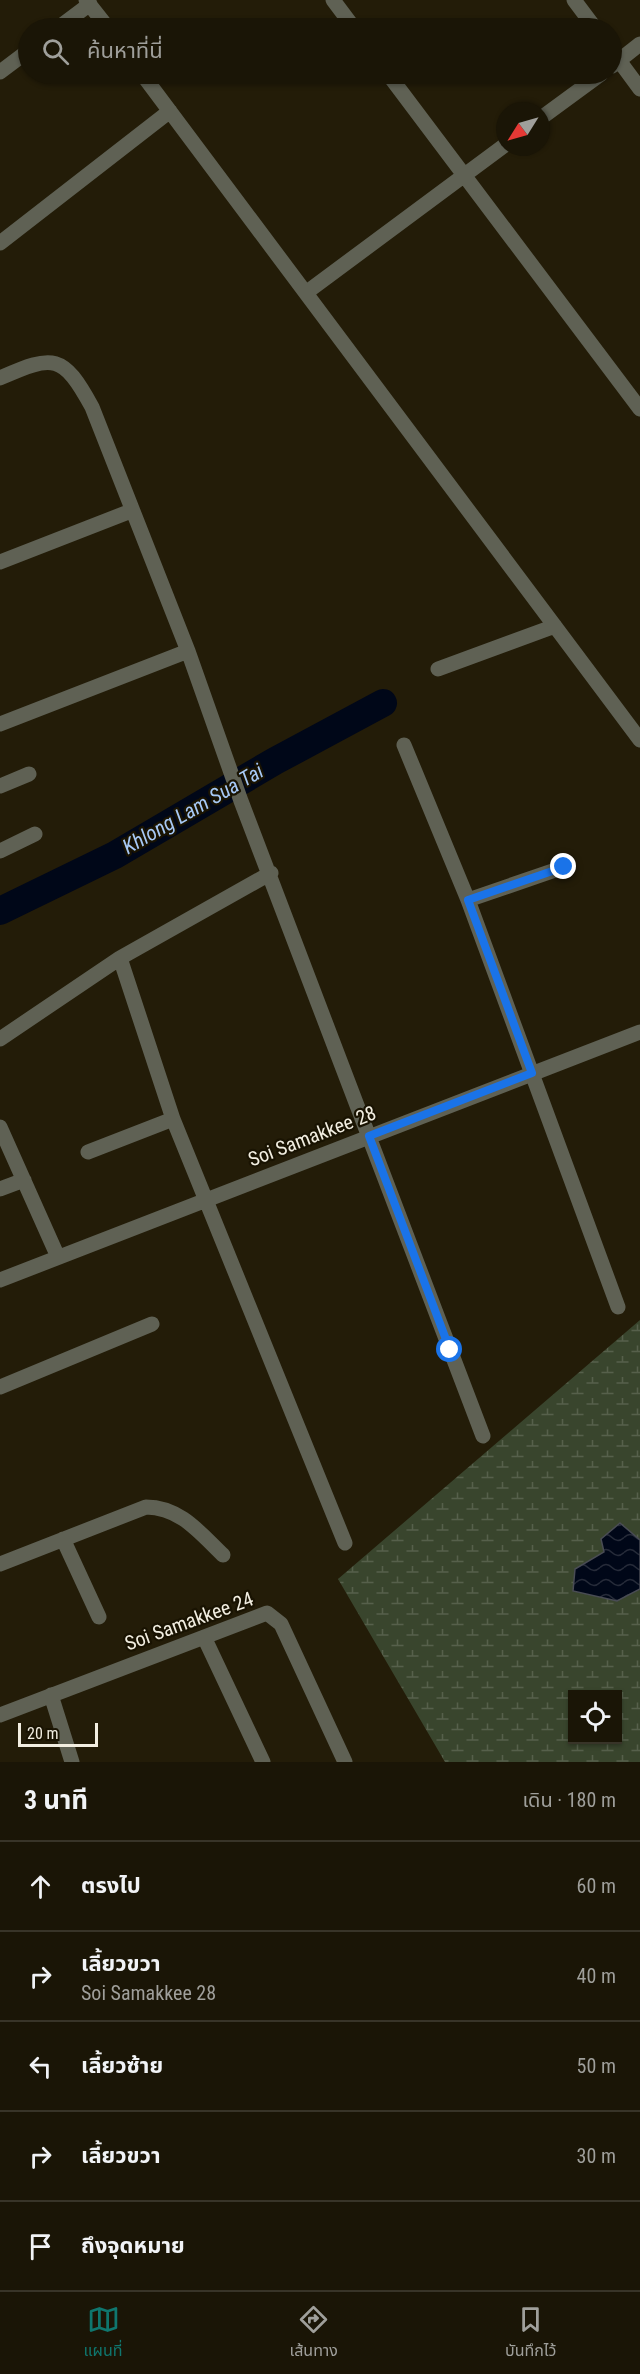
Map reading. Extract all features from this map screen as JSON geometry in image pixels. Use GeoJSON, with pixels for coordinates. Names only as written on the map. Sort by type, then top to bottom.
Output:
{"type":"FeatureCollection","features":[{"type":"Feature","properties":{"kind":"street"},"geometry":{"type":"LineString","coordinates":[[333,0],[346,18]]}},
{"type":"Feature","properties":{"kind":"street"},"geometry":{"type":"LineString","coordinates":[[574,0],[588,18]]}},
{"type":"Feature","properties":{"kind":"street"},"geometry":{"type":"LineString","coordinates":[[70,18],[88,2],[100,18]]}},
{"type":"Feature","properties":{"kind":"street"},"geometry":{"type":"LineString","coordinates":[[622,55],[640,45]]}},
{"type":"Feature","properties":{"kind":"street"},"geometry":{"type":"LineString","coordinates":[[0,72],[18,58]]}},
{"type":"Feature","properties":{"kind":"street"},"geometry":{"type":"LineString","coordinates":[[622,68],[640,89]]}},
{"type":"Feature","properties":{"kind":"street"},"geometry":{"type":"LineString","coordinates":[[150,84],[640,740]]}},
{"type":"Feature","properties":{"kind":"street"},"geometry":{"type":"LineString","coordinates":[[395,84],[640,409]]}},
{"type":"Feature","properties":{"kind":"street"},"geometry":{"type":"LineString","coordinates":[[550,111],[587,84]]}},
{"type":"Feature","properties":{"kind":"street"},"geometry":{"type":"LineString","coordinates":[[0,243],[170,111]]}},
{"type":"Feature","properties":{"kind":"street"},"geometry":{"type":"LineString","coordinates":[[307,292],[496,152]]}},
{"type":"Feature","properties":{"kind":"street"},"geometry":{"type":"LineString","coordinates":[[0,378],[44,361],[64,365],[78,381],[92,407],[188,651],[241,801],[271,873],[483,1436]]}},
{"type":"Feature","properties":{"kind":"street"},"geometry":{"type":"LineString","coordinates":[[0,562],[131,511]]}},
{"type":"Feature","properties":{"kind":"street"},"geometry":{"type":"LineString","coordinates":[[438,669],[555,626]]}},
{"type":"Feature","properties":{"kind":"street"},"geometry":{"type":"LineString","coordinates":[[0,724],[188,651]]}},
{"type":"Feature","properties":{"kind":"street"},"geometry":{"type":"LineString","coordinates":[[404,745],[468,900],[618,1308]]}},
{"type":"Feature","properties":{"kind":"street"},"geometry":{"type":"LineString","coordinates":[[0,786],[29,774]]}},
{"type":"Feature","properties":{"kind":"street"},"geometry":{"type":"LineString","coordinates":[[0,851],[36,834]]}},
{"type":"Feature","properties":{"kind":"street"},"geometry":{"type":"LineString","coordinates":[[468,900],[564,867]]}},
{"type":"Feature","properties":{"kind":"street"},"geometry":{"type":"LineString","coordinates":[[0,1039],[120,958],[271,873]]}},
{"type":"Feature","properties":{"kind":"street"},"geometry":{"type":"LineString","coordinates":[[120,958],[173,1119],[345,1543]]}},
{"type":"Feature","properties":{"kind":"street","name":"Soi Samakkee 28"},"geometry":{"type":"LineString","coordinates":[[0,1280],[640,1032]]}},
{"type":"Feature","properties":{"kind":"street"},"geometry":{"type":"LineString","coordinates":[[88,1152],[173,1119]]}},
{"type":"Feature","properties":{"kind":"street"},"geometry":{"type":"LineString","coordinates":[[0,1127],[58,1257]]}},
{"type":"Feature","properties":{"kind":"street"},"geometry":{"type":"LineString","coordinates":[[0,1189],[24,1180]]}},
{"type":"Feature","properties":{"kind":"street"},"geometry":{"type":"LineString","coordinates":[[0,1388],[152,1324]]}},
{"type":"Feature","properties":{"kind":"street"},"geometry":{"type":"LineString","coordinates":[[0,1564],[146,1507],[171,1510],[188,1522],[223,1555]]}},
{"type":"Feature","properties":{"kind":"street"},"geometry":{"type":"LineString","coordinates":[[63,1539],[99,1617]]}},
{"type":"Feature","properties":{"kind":"street","name":"Soi Samakkee 24"},"geometry":{"type":"LineString","coordinates":[[0,1715],[267,1613],[282,1623],[345,1762]]}},
{"type":"Feature","properties":{"kind":"street"},"geometry":{"type":"LineString","coordinates":[[204,1638],[263,1762]]}},
{"type":"Feature","properties":{"kind":"street"},"geometry":{"type":"LineString","coordinates":[[51,1695],[72,1762]]}},
{"type":"Feature","properties":{"kind":"green space"},"geometry":{"type":"Polygon","coordinates":[[[640,1320],[640,1540],[620,1523],[604,1552],[575,1569],[573,1590],[617,1601],[640,1589],[640,1762],[445,1762],[338,1579],[640,1320]]]}},
{"type":"Feature","properties":{"kind":"water"},"geometry":{"type":"Polygon","coordinates":[[[620,1523],[640,1540],[640,1589],[617,1601],[573,1591],[575,1569],[604,1552],[601,1539],[620,1523]]]}},
{"type":"Feature","properties":{"kind":"waterway","name":"Khlong Lam Sua Tai"},"geometry":{"type":"LineString","coordinates":[[0,911],[115,855],[275,761],[383,703]]}},
{"type":"Feature","properties":{"kind":"route"},"geometry":{"type":"LineString","coordinates":[[450,1350],[369,1136],[532,1073],[468,900],[564,867]]}}]}
